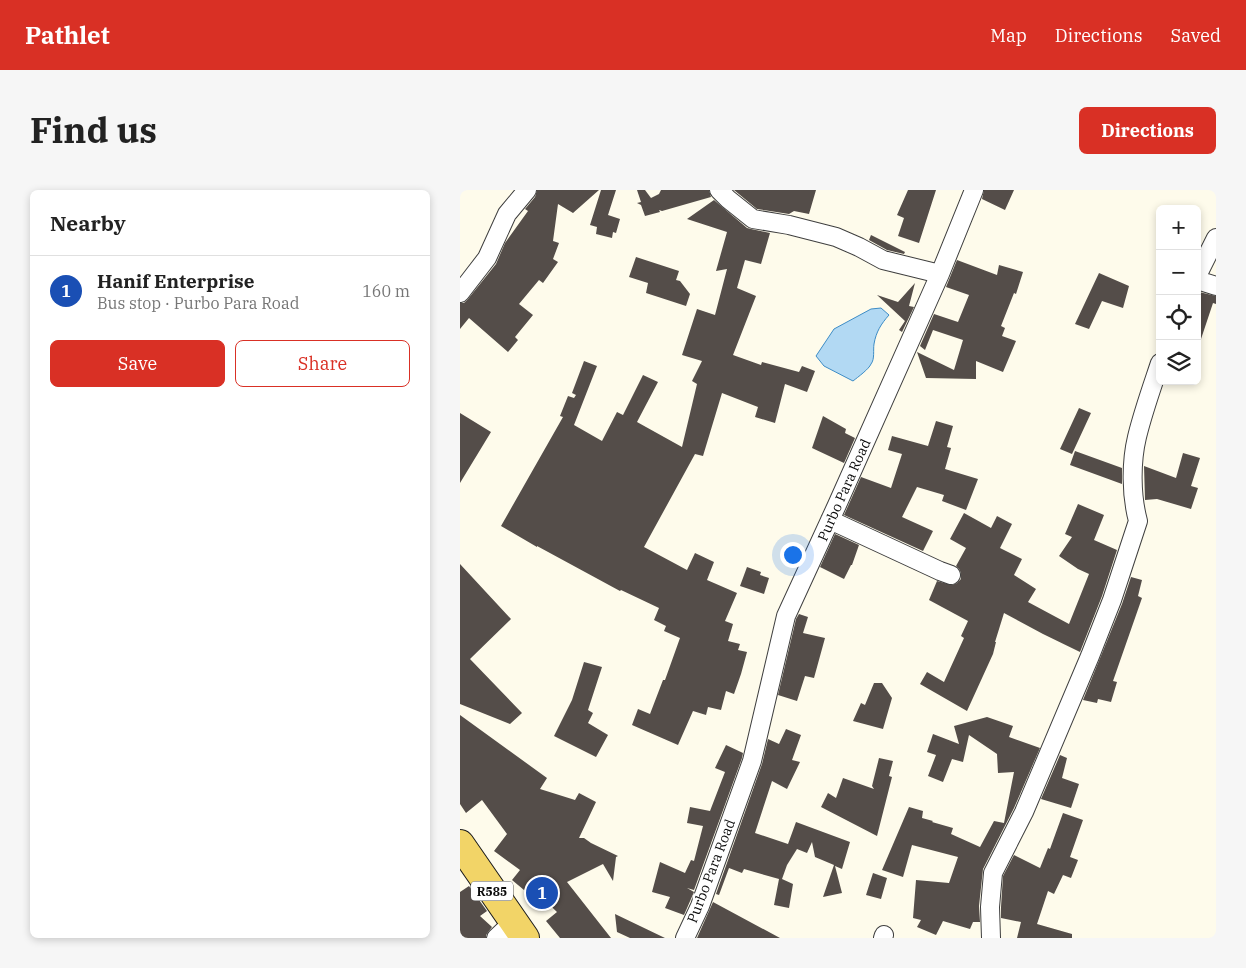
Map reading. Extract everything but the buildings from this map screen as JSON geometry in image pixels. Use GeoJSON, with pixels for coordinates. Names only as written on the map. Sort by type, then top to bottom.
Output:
{"type":"FeatureCollection","features":[{"type":"Feature","properties":{"kind":"main road","name":"R585"},"geometry":{"type":"LineString","coordinates":[[460,844],[512,932]]}},
{"type":"Feature","properties":{"kind":"street"},"geometry":{"type":"LineString","coordinates":[[460,293],[487,258],[507,214],[527,190]]}},
{"type":"Feature","properties":{"kind":"street"},"geometry":{"type":"LineString","coordinates":[[719,190],[753,219],[789,225],[836,237],[883,260],[940,274]]}},
{"type":"Feature","properties":{"kind":"street","name":"Purbo Para Road"},"geometry":{"type":"LineString","coordinates":[[685,938],[700,906],[752,761],[786,616],[940,274],[974,190]]}},
{"type":"Feature","properties":{"kind":"street"},"geometry":{"type":"LineString","coordinates":[[1201,268],[1216,238]]}},
{"type":"Feature","properties":{"kind":"street"},"geometry":{"type":"LineString","coordinates":[[1201,281],[1216,286]]}},
{"type":"Feature","properties":{"kind":"street"},"geometry":{"type":"LineString","coordinates":[[991,938],[990,907],[993,873],[1024,812],[1090,656],[1112,600],[1138,521],[1132,474],[1136,438],[1156,376]]}},
{"type":"Feature","properties":{"kind":"street"},"geometry":{"type":"LineString","coordinates":[[830,520],[940,571],[951,574]]}},
{"type":"Feature","properties":{"kind":"water"},"geometry":{"type":"Polygon","coordinates":[[[881,308],[889,315],[878,332],[874,344],[873,360],[868,368],[853,381],[824,366],[816,356],[834,329],[871,309],[881,308]]]}},
{"type":"Feature","properties":{"kind":"place","name":"Hanif Enterprise"},"geometry":{"type":"Point","coordinates":[542,893]}}]}
